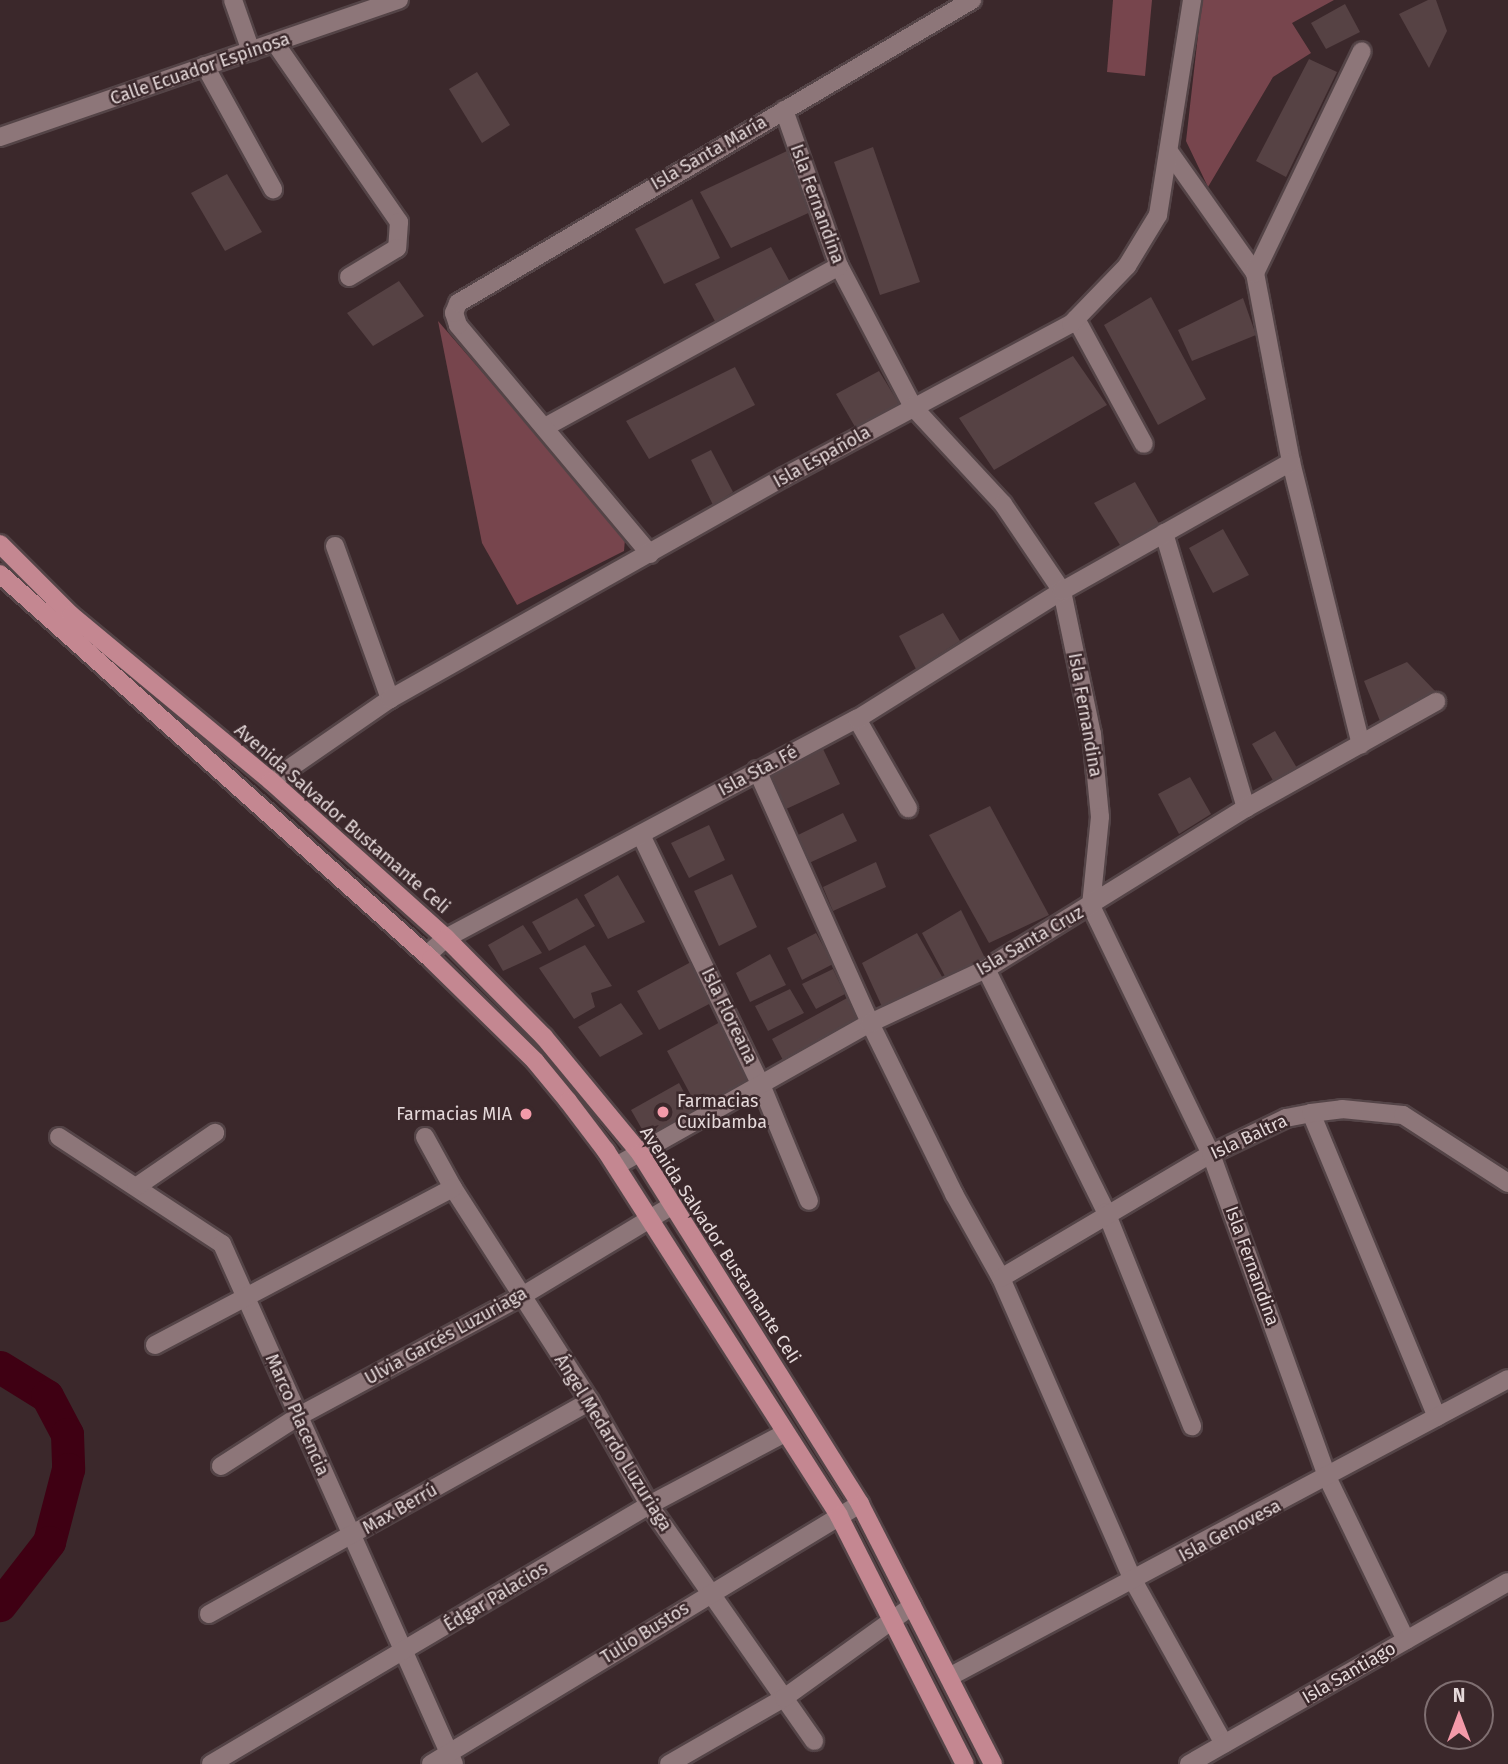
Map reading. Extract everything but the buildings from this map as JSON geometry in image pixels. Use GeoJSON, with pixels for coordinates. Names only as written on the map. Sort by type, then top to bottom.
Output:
{"type":"FeatureCollection","features":[{"type":"Feature","properties":{"kind":"main road","name":"Avenida Salvador Bustamante Celi"},"geometry":{"type":"LineString","coordinates":[[0,544],[71,615],[271,781],[446,938],[544,1037],[640,1153],[860,1504],[993,1764]]}},
{"type":"Feature","properties":{"kind":"main road"},"geometry":{"type":"LineString","coordinates":[[0,574],[428,955],[535,1061],[616,1166],[783,1434],[839,1516],[965,1764]]}},
{"type":"Feature","properties":{"kind":"street"},"geometry":{"type":"LineString","coordinates":[[233,0],[250,51]]}},
{"type":"Feature","properties":{"kind":"street","name":"Calle Ecuador Espinosa"},"geometry":{"type":"LineString","coordinates":[[0,137],[398,0]]}},
{"type":"Feature","properties":{"kind":"street","name":"Isla Santa María"},"geometry":{"type":"LineString","coordinates":[[547,426],[458,325],[454,313],[458,303],[564,236],[972,0]]}},
{"type":"Feature","properties":{"kind":"street","name":"Isla Española"},"geometry":{"type":"LineString","coordinates":[[271,781],[390,699],[1076,319],[1107,291],[1158,215],[1170,153],[1192,0]]}},
{"type":"Feature","properties":{"kind":"street"},"geometry":{"type":"LineString","coordinates":[[275,43],[399,222],[397,248],[349,277]]}},
{"type":"Feature","properties":{"kind":"street"},"geometry":{"type":"LineString","coordinates":[[1255,272],[1362,51]]}},
{"type":"Feature","properties":{"kind":"street"},"geometry":{"type":"LineString","coordinates":[[205,66],[273,189]]}},
{"type":"Feature","properties":{"kind":"street","name":"Isla Fernandina"},"geometry":{"type":"LineString","coordinates":[[783,110],[839,267],[913,407],[1003,504],[1062,591],[1092,734],[1100,817],[1091,905],[1212,1154],[1328,1479],[1406,1640]]}},
{"type":"Feature","properties":{"kind":"street"},"geometry":{"type":"LineString","coordinates":[[1170,153],[1255,272],[1291,462],[1361,744]]}},
{"type":"Feature","properties":{"kind":"street"},"geometry":{"type":"LineString","coordinates":[[650,554],[547,426],[839,267]]}},
{"type":"Feature","properties":{"kind":"street"},"geometry":{"type":"LineString","coordinates":[[1076,319],[1144,444]]}},
{"type":"Feature","properties":{"kind":"street","name":"Isla Sta. Fé"},"geometry":{"type":"LineString","coordinates":[[428,955],[446,938],[857,719],[1062,591],[1291,462]]}},
{"type":"Feature","properties":{"kind":"street"},"geometry":{"type":"LineString","coordinates":[[1164,533],[1246,808]]}},
{"type":"Feature","properties":{"kind":"street"},"geometry":{"type":"LineString","coordinates":[[335,546],[390,699]]}},
{"type":"Feature","properties":{"kind":"street","name":"Isla Santa Cruz"},"geometry":{"type":"LineString","coordinates":[[616,1166],[762,1087],[870,1023],[986,969],[1246,808],[1436,702]]}},
{"type":"Feature","properties":{"kind":"street"},"geometry":{"type":"LineString","coordinates":[[857,719],[908,808]]}},
{"type":"Feature","properties":{"kind":"street"},"geometry":{"type":"LineString","coordinates":[[757,770],[870,1023],[954,1194],[1001,1278],[1134,1582],[1224,1744]]}},
{"type":"Feature","properties":{"kind":"street","name":"Isla Floreana"},"geometry":{"type":"LineString","coordinates":[[641,835],[762,1087],[809,1201]]}},
{"type":"Feature","properties":{"kind":"street"},"geometry":{"type":"LineString","coordinates":[[986,969],[1106,1212],[1192,1426]]}},
{"type":"Feature","properties":{"kind":"street","name":"Isla Baltra"},"geometry":{"type":"LineString","coordinates":[[1001,1278],[1106,1212],[1212,1154],[1286,1118],[1311,1113],[1342,1109],[1403,1115],[1508,1183]]}},
{"type":"Feature","properties":{"kind":"street"},"geometry":{"type":"LineString","coordinates":[[1311,1113],[1437,1417]]}},
{"type":"Feature","properties":{"kind":"street"},"geometry":{"type":"LineString","coordinates":[[136,1187],[215,1133]]}},
{"type":"Feature","properties":{"kind":"street","name":"Marco Placencia"},"geometry":{"type":"LineString","coordinates":[[59,1137],[222,1244],[451,1759]]}},
{"type":"Feature","properties":{"kind":"street","name":"Ángel Medardo Luzuriaga"},"geometry":{"type":"LineString","coordinates":[[425,1137],[453,1188],[590,1401],[649,1505],[814,1741]]}},
{"type":"Feature","properties":{"kind":"street"},"geometry":{"type":"LineString","coordinates":[[155,1345],[246,1300],[453,1188]]}},
{"type":"Feature","properties":{"kind":"street","name":"Ulvia Garcés Luzuriaga"},"geometry":{"type":"LineString","coordinates":[[221,1466],[299,1416],[522,1296],[671,1206]]}},
{"type":"Feature","properties":{"kind":"street","name":"Isla Genovesa"},"geometry":{"type":"LineString","coordinates":[[949,1677],[1328,1479],[1508,1379]]}},
{"type":"Feature","properties":{"kind":"street","name":"Max Berrú"},"geometry":{"type":"LineString","coordinates":[[209,1614],[590,1401]]}},
{"type":"Feature","properties":{"kind":"street","name":"Édgar Palacios"},"geometry":{"type":"LineString","coordinates":[[211,1764],[403,1653],[649,1505],[783,1434]]}},
{"type":"Feature","properties":{"kind":"street","name":"Tulio Bustos"},"geometry":{"type":"LineString","coordinates":[[431,1764],[451,1759],[711,1592],[860,1504]]}},
{"type":"Feature","properties":{"kind":"street","name":"Isla Santiago"},"geometry":{"type":"LineString","coordinates":[[1189,1764],[1508,1581]]}},
{"type":"Feature","properties":{"kind":"street"},"geometry":{"type":"LineString","coordinates":[[669,1764],[785,1698],[890,1619],[912,1606]]}},
{"type":"Feature","properties":{"kind":"shaded area"},"geometry":{"type":"Polygon","coordinates":[[[1113,0],[1152,0],[1145,76],[1107,72],[1113,0]]]}},
{"type":"Feature","properties":{"kind":"shaded area"},"geometry":{"type":"Polygon","coordinates":[[[1202,0],[1334,0],[1292,23],[1311,53],[1273,77],[1208,187],[1186,141],[1202,0]]]}},
{"type":"Feature","properties":{"kind":"shaded area"},"geometry":{"type":"Polygon","coordinates":[[[438,321],[613,523],[625,539],[624,551],[517,605],[482,543],[438,321]]]}},
{"type":"Feature","properties":{"kind":"waterway"},"geometry":{"type":"LineString","coordinates":[[0,1367],[47,1396],[67,1434],[68,1469],[49,1542],[0,1605]]}},
{"type":"Feature","properties":{"kind":"place","name":"Farmacias Cuxibamba"},"geometry":{"type":"Point","coordinates":[663,1112]}},
{"type":"Feature","properties":{"kind":"place","name":"Farmacias MIA"},"geometry":{"type":"Point","coordinates":[526,1114]}}]}
